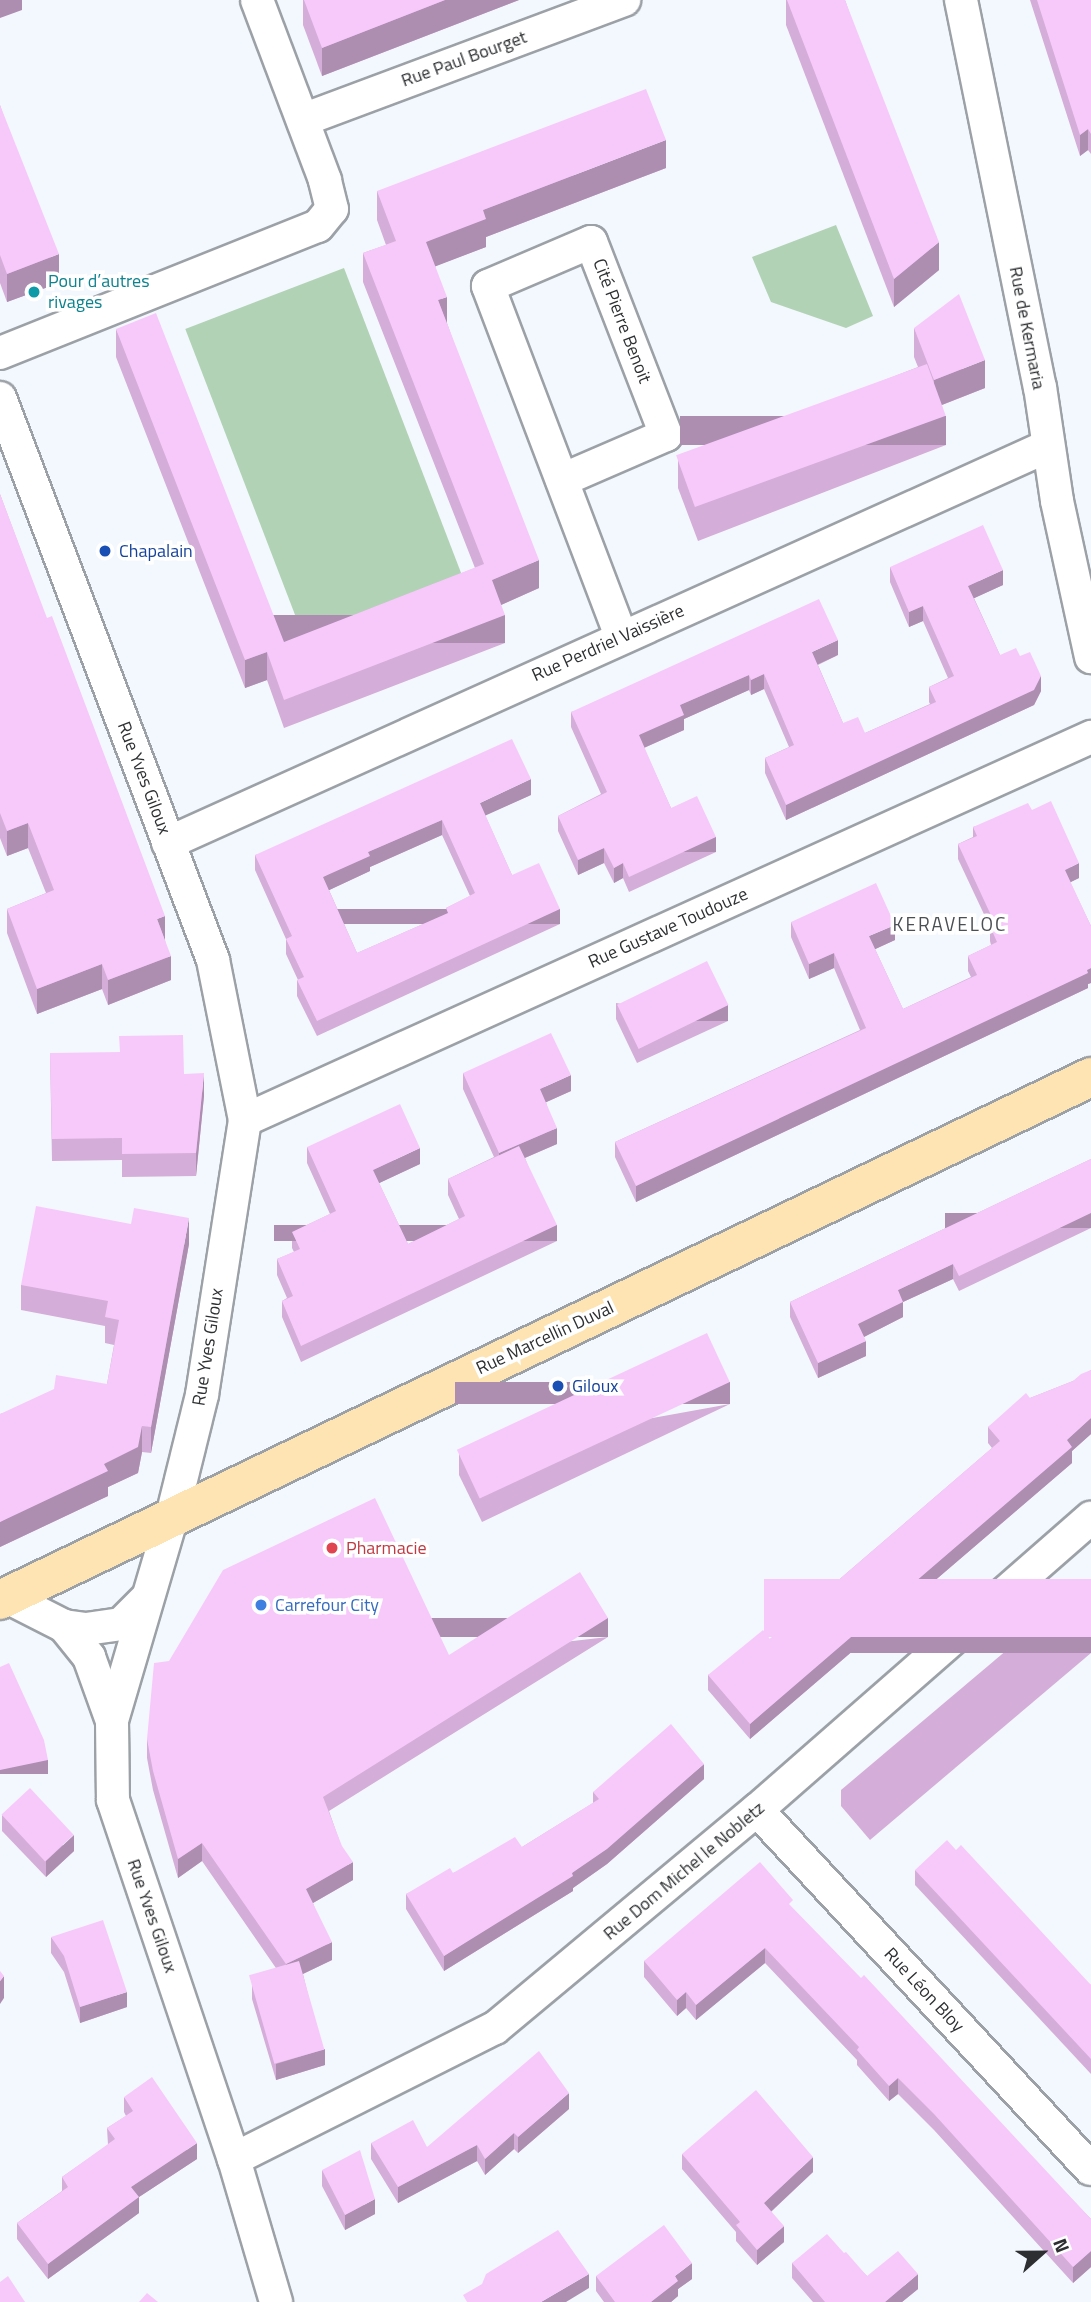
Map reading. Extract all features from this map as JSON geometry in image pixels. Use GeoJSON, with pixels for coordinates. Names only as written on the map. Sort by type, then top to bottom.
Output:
{"type":"FeatureCollection","features":[{"type":"Feature","properties":{"kind":"main road","name":"Rue Marcellin Duval"},"geometry":{"type":"LineString","coordinates":[[3,1599],[1091,1077]]}},
{"type":"Feature","properties":{"kind":"street"},"geometry":{"type":"LineString","coordinates":[[0,353],[318,226],[332,209],[303,120],[257,0]]}},
{"type":"Feature","properties":{"kind":"street","name":"Rue Paul Bourget"},"geometry":{"type":"LineString","coordinates":[[303,120],[624,0]]}},
{"type":"Feature","properties":{"kind":"street","name":"Rue de Kermaria"},"geometry":{"type":"LineString","coordinates":[[961,0],[1040,387],[1057,500],[1091,657]]}},
{"type":"Feature","properties":{"kind":"street","name":"Cité Pierre Benoit"},"geometry":{"type":"LineString","coordinates":[[562,480],[666,435],[592,243],[488,286],[621,636]]}},
{"type":"Feature","properties":{"kind":"street","name":"Rue Yves Giloux"},"geometry":{"type":"LineString","coordinates":[[0,398],[213,960],[245,1120],[202,1395],[171,1520],[112,1721],[113,1800],[234,2159],[276,2302]]}},
{"type":"Feature","properties":{"kind":"street","name":"Rue Perdriel Vaissière"},"geometry":{"type":"LineString","coordinates":[[168,843],[621,636],[1048,446]]}},
{"type":"Feature","properties":{"kind":"street","name":"Rue Gustave Toudouze"},"geometry":{"type":"LineString","coordinates":[[245,1120],[1091,737]]}},
{"type":"Feature","properties":{"kind":"street","name":"Rue Dom Michel le Nobletz"},"geometry":{"type":"LineString","coordinates":[[234,2159],[495,2028],[757,1810],[1091,1518]]}},
{"type":"Feature","properties":{"kind":"street"},"geometry":{"type":"LineString","coordinates":[[3,1599],[64,1626],[86,1629],[121,1624],[146,1599]]}},
{"type":"Feature","properties":{"kind":"street"},"geometry":{"type":"LineString","coordinates":[[64,1626],[89,1657],[112,1721]]}},
{"type":"Feature","properties":{"kind":"street","name":"Rue Léon Bloy"},"geometry":{"type":"LineString","coordinates":[[757,1810],[1091,2169]]}},
{"type":"Feature","properties":{"kind":"green space"},"geometry":{"type":"Polygon","coordinates":[[[836,225],[873,316],[846,328],[771,302],[752,257],[836,225]]]}},
{"type":"Feature","properties":{"kind":"green space"},"geometry":{"type":"Polygon","coordinates":[[[344,268],[467,587],[308,648],[185,329],[344,268]]]}},
{"type":"Feature","properties":{"kind":"building"},"geometry":{"type":"Polygon","coordinates":[[[304,0],[445,0],[322,48],[304,0]]]}},
{"type":"Feature","properties":{"kind":"building"},"geometry":{"type":"Polygon","coordinates":[[[787,0],[845,0],[939,242],[894,279],[787,0]]]}},
{"type":"Feature","properties":{"kind":"building"},"geometry":{"type":"Polygon","coordinates":[[[1037,0],[1091,0],[1091,134],[1088,129],[1080,135],[1037,0]]]}},
{"type":"Feature","properties":{"kind":"building"},"geometry":{"type":"Polygon","coordinates":[[[646,89],[666,140],[483,210],[486,219],[426,242],[447,297],[438,300],[539,560],[492,580],[505,615],[284,700],[267,652],[245,660],[116,329],[156,313],[284,642],[484,564],[363,253],[396,241],[377,191],[646,89]]]}},
{"type":"Feature","properties":{"kind":"building"},"geometry":{"type":"Polygon","coordinates":[[[0,105],[59,254],[7,274],[0,255],[0,105]]]}},
{"type":"Feature","properties":{"kind":"building"},"geometry":{"type":"Polygon","coordinates":[[[959,294],[985,360],[934,380],[914,328],[959,294]]]}},
{"type":"Feature","properties":{"kind":"building"},"geometry":{"type":"Polygon","coordinates":[[[927,364],[946,416],[695,507],[676,455],[927,364]]]}},
{"type":"Feature","properties":{"kind":"building"},"geometry":{"type":"Polygon","coordinates":[[[0,494],[47,618],[52,616],[165,916],[157,919],[171,956],[108,980],[102,964],[37,989],[7,909],[54,890],[28,823],[7,831],[0,813],[0,494]]]}},
{"type":"Feature","properties":{"kind":"building"},"geometry":{"type":"Polygon","coordinates":[[[983,525],[1003,570],[968,586],[1000,655],[1016,648],[1020,656],[1030,652],[1041,676],[1034,690],[786,805],[765,758],[794,745],[764,674],[751,680],[749,675],[680,705],[684,715],[639,735],[671,808],[697,796],[716,837],[629,877],[623,863],[614,868],[604,848],[578,860],[558,816],[607,792],[571,712],[819,599],[838,640],[812,652],[843,723],[858,717],[865,733],[936,702],[929,687],[954,676],[923,606],[909,612],[890,567],[983,525]]]}},
{"type":"Feature","properties":{"kind":"building"},"geometry":{"type":"Polygon","coordinates":[[[512,739],[531,779],[480,803],[512,875],[539,863],[560,909],[317,1021],[297,980],[304,977],[286,939],[292,936],[255,855],[512,739]],[[442,820],[368,852],[370,856],[323,877],[357,953],[448,913],[446,908],[475,893],[442,820]]]}},
{"type":"Feature","properties":{"kind":"building"},"geometry":{"type":"Polygon","coordinates":[[[1051,801],[1079,863],[1065,870],[1091,926],[1091,968],[1087,970],[1088,973],[636,1186],[615,1142],[866,1028],[834,953],[809,964],[791,922],[876,883],[895,925],[869,936],[903,1009],[977,975],[968,956],[997,942],[990,926],[995,924],[958,844],[977,836],[973,827],[1028,803],[1032,810],[1051,801]]]}},
{"type":"Feature","properties":{"kind":"building"},"geometry":{"type":"Polygon","coordinates":[[[707,961],[728,1005],[639,1049],[617,1005],[707,961]]]}},
{"type":"Feature","properties":{"kind":"building"},"geometry":{"type":"Polygon","coordinates":[[[551,1033],[571,1075],[540,1089],[557,1128],[499,1153],[463,1073],[551,1033]]]}},
{"type":"Feature","properties":{"kind":"building"},"geometry":{"type":"Polygon","coordinates":[[[183,1035],[184,1074],[204,1073],[196,1153],[122,1154],[122,1138],[52,1139],[50,1053],[120,1052],[119,1036],[183,1035]]]}},
{"type":"Feature","properties":{"kind":"building"},"geometry":{"type":"Polygon","coordinates":[[[400,1104],[420,1148],[373,1170],[408,1244],[465,1216],[448,1179],[519,1146],[557,1225],[301,1346],[282,1301],[293,1296],[277,1259],[300,1249],[292,1232],[336,1211],[307,1147],[400,1104]]]}},
{"type":"Feature","properties":{"kind":"building"},"geometry":{"type":"Polygon","coordinates":[[[1091,1159],[1091,1213],[959,1276],[953,1264],[898,1290],[903,1302],[858,1324],[866,1341],[818,1363],[790,1302],[1091,1159]]]}},
{"type":"Feature","properties":{"kind":"building"},"geometry":{"type":"Polygon","coordinates":[[[36,1206],[131,1224],[134,1208],[189,1218],[151,1427],[142,1426],[138,1447],[104,1464],[108,1471],[0,1522],[0,1414],[54,1389],[56,1375],[107,1384],[119,1320],[105,1317],[108,1301],[21,1285],[36,1206]]]}},
{"type":"Feature","properties":{"kind":"building"},"geometry":{"type":"Polygon","coordinates":[[[707,1333],[730,1382],[480,1499],[457,1450],[707,1333]]]}},
{"type":"Feature","properties":{"kind":"building"},"geometry":{"type":"Polygon","coordinates":[[[1091,1370],[1091,1418],[1067,1440],[1072,1447],[750,1724],[708,1675],[763,1630],[770,1639],[1000,1441],[988,1427],[1026,1393],[1030,1398],[1073,1381],[1091,1370]]]}},
{"type":"Feature","properties":{"kind":"building"},"geometry":{"type":"Polygon","coordinates":[[[375,1498],[449,1655],[580,1572],[608,1618],[323,1797],[342,1846],[353,1862],[306,1889],[332,1942],[286,1964],[202,1843],[178,1859],[153,1771],[147,1739],[154,1663],[169,1661],[223,1570],[375,1498]]]}},
{"type":"Feature","properties":{"kind":"building"},"geometry":{"type":"Polygon","coordinates":[[[764,1579],[1091,1579],[1091,1637],[764,1637],[764,1579]]]}},
{"type":"Feature","properties":{"kind":"building"},"geometry":{"type":"Polygon","coordinates":[[[9,1663],[44,1740],[48,1760],[0,1770],[0,1667],[9,1663]]]}},
{"type":"Feature","properties":{"kind":"building"},"geometry":{"type":"Polygon","coordinates":[[[671,1724],[704,1764],[607,1849],[572,1873],[573,1876],[444,1956],[406,1894],[450,1868],[453,1873],[515,1837],[522,1847],[599,1799],[593,1792],[671,1724]]]}},
{"type":"Feature","properties":{"kind":"building"},"geometry":{"type":"Polygon","coordinates":[[[30,1788],[74,1835],[45,1861],[1,1815],[30,1788]]]}},
{"type":"Feature","properties":{"kind":"building"},"geometry":{"type":"Polygon","coordinates":[[[947,1840],[956,1850],[961,1845],[1091,1985],[1091,2059],[915,1870],[947,1840]]]}},
{"type":"Feature","properties":{"kind":"building"},"geometry":{"type":"Polygon","coordinates":[[[760,1862],[793,1900],[789,1904],[861,1978],[864,1975],[1091,2219],[1091,2251],[1073,2267],[898,2078],[889,2086],[857,2050],[859,2047],[765,1948],[696,2005],[686,1992],[677,2000],[644,1961],[760,1862]]]}},
{"type":"Feature","properties":{"kind":"building"},"geometry":{"type":"Polygon","coordinates":[[[103,1920],[127,1992],[80,2007],[64,1956],[51,1937],[103,1920]]]}},
{"type":"Feature","properties":{"kind":"building"},"geometry":{"type":"Polygon","coordinates":[[[299,1961],[324,2049],[274,2064],[249,1975],[299,1961]]]}},
{"type":"Feature","properties":{"kind":"building"},"geometry":{"type":"Polygon","coordinates":[[[539,2051],[569,2093],[518,2137],[514,2133],[485,2159],[477,2145],[398,2187],[371,2143],[413,2120],[427,2147],[539,2051]]]}},
{"type":"Feature","properties":{"kind":"building"},"geometry":{"type":"Polygon","coordinates":[[[152,2077],[197,2143],[131,2187],[139,2197],[48,2264],[17,2223],[68,2187],[62,2177],[115,2139],[107,2128],[133,2111],[124,2097],[152,2077]]]}},
{"type":"Feature","properties":{"kind":"building"},"geometry":{"type":"Polygon","coordinates":[[[756,2090],[813,2157],[764,2203],[784,2226],[757,2250],[736,2225],[740,2222],[682,2154],[756,2090]]]}},
{"type":"Feature","properties":{"kind":"building"},"geometry":{"type":"Polygon","coordinates":[[[360,2150],[375,2199],[345,2215],[322,2170],[360,2150]]]}},
{"type":"Feature","properties":{"kind":"building"},"geometry":{"type":"Polygon","coordinates":[[[664,2225],[692,2263],[675,2276],[678,2281],[651,2302],[615,2302],[596,2276],[664,2225]]]}},
{"type":"Feature","properties":{"kind":"building"},"geometry":{"type":"Polygon","coordinates":[[[558,2230],[589,2274],[541,2302],[467,2302],[463,2295],[482,2284],[486,2274],[558,2230]]]}},
{"type":"Feature","properties":{"kind":"building"},"geometry":{"type":"Polygon","coordinates":[[[827,2234],[867,2276],[898,2251],[918,2274],[885,2302],[825,2302],[792,2263],[827,2234]]]}},
{"type":"Feature","properties":{"kind":"building"},"geometry":{"type":"Polygon","coordinates":[[[8,2276],[25,2302],[0,2302],[0,2282],[8,2276]]]}},
{"type":"Feature","properties":{"kind":"building"},"geometry":{"type":"Polygon","coordinates":[[[147,2293],[158,2302],[139,2302],[147,2293]]]}},
{"type":"Feature","properties":{"kind":"place","name":"Pour d’autres rivages"},"geometry":{"type":"Point","coordinates":[34,292]}},
{"type":"Feature","properties":{"kind":"place","name":"Chapalain"},"geometry":{"type":"Point","coordinates":[105,551]}},
{"type":"Feature","properties":{"kind":"place","name":"Giloux"},"geometry":{"type":"Point","coordinates":[558,1386]}},
{"type":"Feature","properties":{"kind":"place","name":"Pharmacie"},"geometry":{"type":"Point","coordinates":[332,1548]}},
{"type":"Feature","properties":{"kind":"place","name":"Carrefour City"},"geometry":{"type":"Point","coordinates":[261,1605]}},
{"type":"Feature","properties":{"kind":"district","name":"KERAVELOC"},"geometry":{"type":"Point","coordinates":[950,924]}}]}
